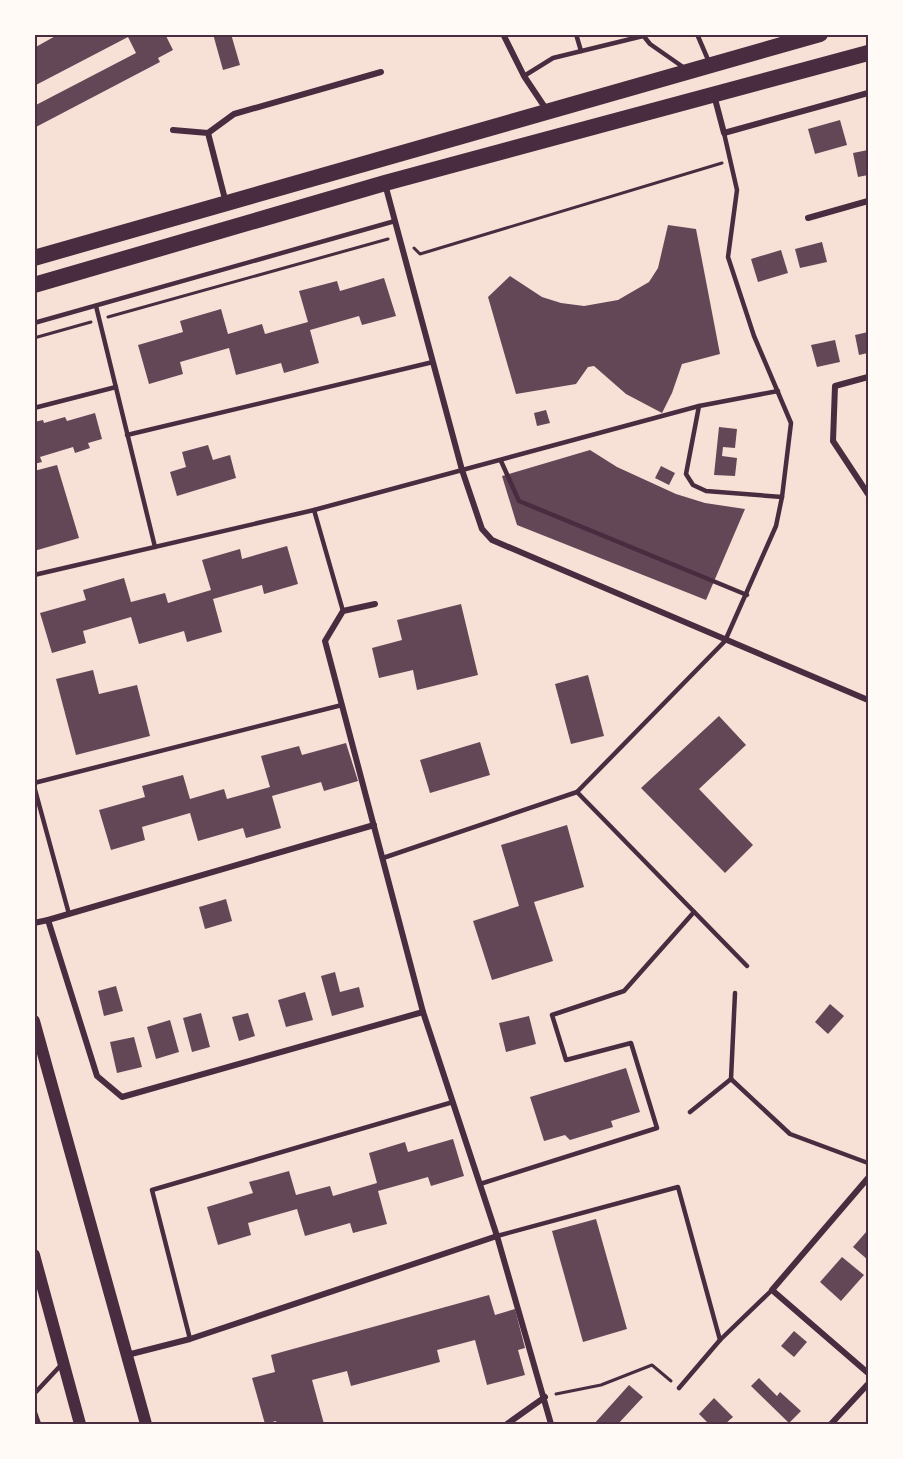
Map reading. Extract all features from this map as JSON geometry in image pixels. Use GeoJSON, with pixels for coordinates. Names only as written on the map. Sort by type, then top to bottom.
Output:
{"type":"FeatureCollection","features":[{"type":"Feature","properties":{"kind":"highway"},"geometry":{"type":"LineString","coordinates":[[34,258],[820,34]]}},
{"type":"Feature","properties":{"kind":"highway"},"geometry":{"type":"LineString","coordinates":[[34,285],[385,183],[868,53]]}},
{"type":"Feature","properties":{"kind":"main road"},"geometry":{"type":"LineString","coordinates":[[34,1021],[146,1425]]}},
{"type":"Feature","properties":{"kind":"main road"},"geometry":{"type":"LineString","coordinates":[[34,1255],[80,1425]]}},
{"type":"Feature","properties":{"kind":"street"},"geometry":{"type":"LineString","coordinates":[[503,34],[524,76],[548,113]]}},
{"type":"Feature","properties":{"kind":"street"},"geometry":{"type":"LineString","coordinates":[[173,130],[208,133],[234,114],[381,72]]}},
{"type":"Feature","properties":{"kind":"street"},"geometry":{"type":"LineString","coordinates":[[714,94],[724,133],[868,93]]}},
{"type":"Feature","properties":{"kind":"street"},"geometry":{"type":"LineString","coordinates":[[208,133],[226,204]]}},
{"type":"Feature","properties":{"kind":"street"},"geometry":{"type":"LineString","coordinates":[[385,183],[462,470],[482,529],[492,540],[868,700]]}},
{"type":"Feature","properties":{"kind":"street"},"geometry":{"type":"LineString","coordinates":[[808,218],[868,201]]}},
{"type":"Feature","properties":{"kind":"street"},"geometry":{"type":"LineString","coordinates":[[868,377],[835,386],[833,441],[868,494]]}},
{"type":"Feature","properties":{"kind":"street"},"geometry":{"type":"LineString","coordinates":[[375,604],[343,611],[325,641],[423,1012],[497,1236],[545,1396],[551,1425]]}},
{"type":"Feature","properties":{"kind":"street"},"geometry":{"type":"LineString","coordinates":[[34,923],[374,825]]}},
{"type":"Feature","properties":{"kind":"street"},"geometry":{"type":"LineString","coordinates":[[48,920],[97,1076],[122,1097],[423,1012]]}},
{"type":"Feature","properties":{"kind":"street"},"geometry":{"type":"LineString","coordinates":[[868,1178],[772,1290],[868,1373]]}},
{"type":"Feature","properties":{"kind":"street"},"geometry":{"type":"LineString","coordinates":[[127,1355],[190,1339],[497,1236]]}},
{"type":"Feature","properties":{"kind":"street"},"geometry":{"type":"LineString","coordinates":[[831,1425],[868,1384]]}},
{"type":"Feature","properties":{"kind":"street"},"geometry":{"type":"LineString","coordinates":[[507,1425],[545,1396]]}},
{"type":"Feature","properties":{"kind":"lane"},"geometry":{"type":"LineString","coordinates":[[576,34],[581,51]]}},
{"type":"Feature","properties":{"kind":"lane"},"geometry":{"type":"LineString","coordinates":[[697,34],[711,66]]}},
{"type":"Feature","properties":{"kind":"lane"},"geometry":{"type":"LineString","coordinates":[[524,76],[545,61],[642,35],[660,52],[690,72]]}},
{"type":"Feature","properties":{"kind":"lane"},"geometry":{"type":"LineString","coordinates":[[382,858],[577,792],[725,641],[747,595],[776,526],[791,423],[754,336],[728,257],[737,190],[724,133]]}},
{"type":"Feature","properties":{"kind":"lane"},"geometry":{"type":"LineString","coordinates":[[34,323],[395,221]]}},
{"type":"Feature","properties":{"kind":"lane"},"geometry":{"type":"LineString","coordinates":[[96,306],[155,547]]}},
{"type":"Feature","properties":{"kind":"lane"},"geometry":{"type":"LineString","coordinates":[[128,435],[434,363]]}},
{"type":"Feature","properties":{"kind":"lane"},"geometry":{"type":"LineString","coordinates":[[34,408],[116,387]]}},
{"type":"Feature","properties":{"kind":"lane"},"geometry":{"type":"LineString","coordinates":[[34,575],[314,510],[699,406],[778,391]]}},
{"type":"Feature","properties":{"kind":"lane"},"geometry":{"type":"LineString","coordinates":[[699,406],[686,474],[693,485],[706,491],[782,497]]}},
{"type":"Feature","properties":{"kind":"lane"},"geometry":{"type":"LineString","coordinates":[[501,461],[519,501],[747,595]]}},
{"type":"Feature","properties":{"kind":"lane"},"geometry":{"type":"LineString","coordinates":[[314,510],[343,611]]}},
{"type":"Feature","properties":{"kind":"lane"},"geometry":{"type":"LineString","coordinates":[[69,914],[34,785],[342,705]]}},
{"type":"Feature","properties":{"kind":"lane"},"geometry":{"type":"LineString","coordinates":[[577,792],[747,966]]}},
{"type":"Feature","properties":{"kind":"lane"},"geometry":{"type":"LineString","coordinates":[[480,1184],[657,1128],[631,1043],[566,1060],[552,1015],[624,991],[694,912]]}},
{"type":"Feature","properties":{"kind":"lane"},"geometry":{"type":"LineString","coordinates":[[690,1112],[731,1079],[735,993]]}},
{"type":"Feature","properties":{"kind":"lane"},"geometry":{"type":"LineString","coordinates":[[731,1079],[790,1134],[868,1163]]}},
{"type":"Feature","properties":{"kind":"lane"},"geometry":{"type":"LineString","coordinates":[[190,1339],[152,1190],[453,1102]]}},
{"type":"Feature","properties":{"kind":"lane"},"geometry":{"type":"LineString","coordinates":[[497,1236],[678,1187],[720,1340]]}},
{"type":"Feature","properties":{"kind":"lane"},"geometry":{"type":"LineString","coordinates":[[679,1388],[720,1340],[772,1290]]}},
{"type":"Feature","properties":{"kind":"lane"},"geometry":{"type":"LineString","coordinates":[[34,1394],[63,1362]]}},
{"type":"Feature","properties":{"kind":"lane"},"geometry":{"type":"LineString","coordinates":[[34,1410],[39,1425]]}},
{"type":"Feature","properties":{"kind":"path"},"geometry":{"type":"LineString","coordinates":[[34,338],[399,236],[420,254],[730,161]]}},
{"type":"Feature","properties":{"kind":"path"},"geometry":{"type":"LineString","coordinates":[[545,1396],[601,1385],[652,1365],[679,1388]]}},
{"type":"Feature","properties":{"kind":"building"},"geometry":{"type":"Polygon","coordinates":[[[59,34],[165,34],[173,50],[158,58],[160,62],[34,128],[34,106],[136,53],[128,37],[34,86],[34,48],[59,34]]]}},
{"type":"Feature","properties":{"kind":"building"},"geometry":{"type":"Polygon","coordinates":[[[213,34],[231,34],[240,65],[223,70],[213,34]]]}},
{"type":"Feature","properties":{"kind":"building"},"geometry":{"type":"Polygon","coordinates":[[[840,120],[847,145],[815,154],[808,129],[840,120]]]}},
{"type":"Feature","properties":{"kind":"building"},"geometry":{"type":"Polygon","coordinates":[[[868,150],[868,175],[858,177],[853,153],[868,150]]]}},
{"type":"Feature","properties":{"kind":"building"},"geometry":{"type":"Polygon","coordinates":[[[668,225],[696,229],[720,354],[682,364],[662,413],[626,394],[594,366],[588,367],[576,384],[516,394],[488,297],[510,276],[542,297],[561,303],[584,306],[618,300],[649,282],[658,268],[668,225]]]}},
{"type":"Feature","properties":{"kind":"building"},"geometry":{"type":"Polygon","coordinates":[[[822,242],[827,262],[800,268],[795,249],[822,242]]]}},
{"type":"Feature","properties":{"kind":"building"},"geometry":{"type":"Polygon","coordinates":[[[781,250],[788,273],[758,282],[751,259],[781,250]]]}},
{"type":"Feature","properties":{"kind":"building"},"geometry":{"type":"Polygon","coordinates":[[[384,278],[396,316],[362,325],[359,316],[310,330],[319,363],[284,373],[281,363],[236,375],[229,348],[180,362],[183,374],[149,384],[138,345],[183,332],[180,321],[221,309],[228,334],[262,324],[265,334],[308,322],[299,291],[337,281],[340,291],[384,278]]]}},
{"type":"Feature","properties":{"kind":"building"},"geometry":{"type":"Polygon","coordinates":[[[868,332],[868,353],[859,355],[855,335],[868,332]]]}},
{"type":"Feature","properties":{"kind":"building"},"geometry":{"type":"Polygon","coordinates":[[[835,340],[840,362],[817,367],[811,345],[835,340]]]}},
{"type":"Feature","properties":{"kind":"building"},"geometry":{"type":"Polygon","coordinates":[[[546,410],[550,423],[537,426],[534,413],[546,410]]]}},
{"type":"Feature","properties":{"kind":"building"},"geometry":{"type":"Polygon","coordinates":[[[95,413],[102,439],[88,443],[90,448],[75,453],[73,447],[40,457],[42,462],[34,464],[34,422],[43,420],[44,423],[65,417],[67,421],[95,413]]]}},
{"type":"Feature","properties":{"kind":"building"},"geometry":{"type":"Polygon","coordinates":[[[719,427],[737,429],[735,448],[723,447],[722,456],[737,458],[735,476],[714,475],[719,427]]]}},
{"type":"Feature","properties":{"kind":"building"},"geometry":{"type":"Polygon","coordinates":[[[208,445],[213,460],[230,455],[236,478],[177,496],[170,472],[186,467],[182,452],[208,445]]]}},
{"type":"Feature","properties":{"kind":"building"},"geometry":{"type":"Polygon","coordinates":[[[590,450],[617,467],[676,494],[705,503],[745,509],[706,600],[517,525],[502,476],[590,450]]]}},
{"type":"Feature","properties":{"kind":"building"},"geometry":{"type":"Polygon","coordinates":[[[57,465],[79,538],[34,551],[34,471],[57,465]]]}},
{"type":"Feature","properties":{"kind":"building"},"geometry":{"type":"Polygon","coordinates":[[[661,466],[675,473],[669,485],[655,478],[661,466]]]}},
{"type":"Feature","properties":{"kind":"building"},"geometry":{"type":"Polygon","coordinates":[[[287,546],[298,584],[264,594],[262,585],[213,599],[222,632],[187,642],[184,631],[139,644],[131,617],[83,631],[86,643],[52,653],[40,613],[86,600],[83,590],[124,578],[131,602],[165,593],[168,603],[211,590],[202,560],[240,549],[242,559],[287,546]]]}},
{"type":"Feature","properties":{"kind":"building"},"geometry":{"type":"Polygon","coordinates":[[[461,604],[478,675],[417,690],[413,670],[379,678],[372,648],[402,640],[397,620],[461,604]]]}},
{"type":"Feature","properties":{"kind":"building"},"geometry":{"type":"Polygon","coordinates":[[[93,670],[99,694],[137,685],[150,736],[76,755],[56,679],[93,670]]]}},
{"type":"Feature","properties":{"kind":"building"},"geometry":{"type":"Polygon","coordinates":[[[588,675],[604,736],[571,744],[555,684],[588,675]]]}},
{"type":"Feature","properties":{"kind":"building"},"geometry":{"type":"Polygon","coordinates":[[[719,716],[746,745],[699,789],[753,845],[725,873],[641,788],[719,716]]]}},
{"type":"Feature","properties":{"kind":"building"},"geometry":{"type":"Polygon","coordinates":[[[480,742],[490,775],[430,793],[420,760],[480,742]]]}},
{"type":"Feature","properties":{"kind":"building"},"geometry":{"type":"Polygon","coordinates":[[[346,743],[358,781],[324,791],[321,782],[272,796],[281,828],[246,838],[243,828],[198,841],[190,813],[142,827],[145,840],[111,850],[99,810],[145,797],[142,786],[183,775],[190,799],[224,789],[227,799],[270,787],[261,756],[299,746],[302,755],[346,743]]]}},
{"type":"Feature","properties":{"kind":"building"},"geometry":{"type":"Polygon","coordinates":[[[567,825],[584,887],[534,902],[553,961],[492,980],[473,921],[519,906],[501,845],[567,825]]]}},
{"type":"Feature","properties":{"kind":"building"},"geometry":{"type":"Polygon","coordinates":[[[226,899],[232,921],[205,929],[199,907],[226,899]]]}},
{"type":"Feature","properties":{"kind":"building"},"geometry":{"type":"Polygon","coordinates":[[[335,972],[340,992],[359,987],[364,1007],[332,1016],[321,976],[335,972]]]}},
{"type":"Feature","properties":{"kind":"building"},"geometry":{"type":"Polygon","coordinates":[[[116,986],[123,1011],[104,1016],[98,991],[116,986]]]}},
{"type":"Feature","properties":{"kind":"building"},"geometry":{"type":"Polygon","coordinates":[[[305,992],[313,1020],[286,1027],[278,1000],[305,992]]]}},
{"type":"Feature","properties":{"kind":"building"},"geometry":{"type":"Polygon","coordinates":[[[830,1004],[844,1016],[828,1034],[815,1022],[830,1004]]]}},
{"type":"Feature","properties":{"kind":"building"},"geometry":{"type":"Polygon","coordinates":[[[201,1013],[210,1047],[192,1052],[183,1018],[201,1013]]]}},
{"type":"Feature","properties":{"kind":"building"},"geometry":{"type":"Polygon","coordinates":[[[248,1013],[255,1036],[239,1041],[232,1017],[248,1013]]]}},
{"type":"Feature","properties":{"kind":"building"},"geometry":{"type":"Polygon","coordinates":[[[529,1016],[536,1044],[506,1052],[499,1023],[529,1016]]]}},
{"type":"Feature","properties":{"kind":"building"},"geometry":{"type":"Polygon","coordinates":[[[170,1020],[179,1052],[156,1059],[147,1027],[170,1020]]]}},
{"type":"Feature","properties":{"kind":"building"},"geometry":{"type":"Polygon","coordinates":[[[134,1037],[142,1067],[117,1073],[110,1042],[134,1037]]]}},
{"type":"Feature","properties":{"kind":"building"},"geometry":{"type":"Polygon","coordinates":[[[626,1068],[640,1112],[611,1121],[613,1127],[570,1140],[565,1135],[544,1141],[530,1097],[626,1068]]]}},
{"type":"Feature","properties":{"kind":"building"},"geometry":{"type":"Polygon","coordinates":[[[453,1139],[464,1176],[431,1186],[428,1177],[378,1191],[387,1224],[353,1233],[350,1223],[305,1236],[297,1209],[248,1223],[251,1235],[218,1245],[207,1207],[253,1193],[249,1182],[289,1171],[296,1195],[330,1186],[333,1196],[377,1183],[369,1153],[405,1142],[408,1152],[453,1139]]]}},
{"type":"Feature","properties":{"kind":"building"},"geometry":{"type":"Polygon","coordinates":[[[596,1219],[627,1329],[583,1342],[552,1231],[596,1219]]]}},
{"type":"Feature","properties":{"kind":"building"},"geometry":{"type":"Polygon","coordinates":[[[867,1231],[868,1233],[868,1260],[853,1247],[867,1231]]]}},
{"type":"Feature","properties":{"kind":"building"},"geometry":{"type":"Polygon","coordinates":[[[842,1257],[864,1275],[841,1301],[820,1282],[842,1257]]]}},
{"type":"Feature","properties":{"kind":"building"},"geometry":{"type":"Polygon","coordinates":[[[489,1295],[495,1315],[515,1309],[525,1348],[518,1350],[525,1375],[487,1385],[475,1340],[437,1350],[440,1362],[351,1386],[347,1371],[312,1380],[324,1424],[277,1424],[276,1421],[265,1424],[252,1378],[275,1372],[271,1355],[489,1295]]]}},
{"type":"Feature","properties":{"kind":"building"},"geometry":{"type":"Polygon","coordinates":[[[794,1331],[807,1342],[794,1357],[781,1346],[794,1331]]]}},
{"type":"Feature","properties":{"kind":"building"},"geometry":{"type":"Polygon","coordinates":[[[759,1378],[777,1396],[780,1392],[801,1411],[789,1423],[751,1386],[759,1378]]]}},
{"type":"Feature","properties":{"kind":"building"},"geometry":{"type":"Polygon","coordinates":[[[629,1385],[643,1397],[618,1424],[594,1424],[629,1385]]]}},
{"type":"Feature","properties":{"kind":"building"},"geometry":{"type":"Polygon","coordinates":[[[714,1398],[733,1417],[725,1424],[709,1424],[699,1414],[714,1398]]]}}]}
